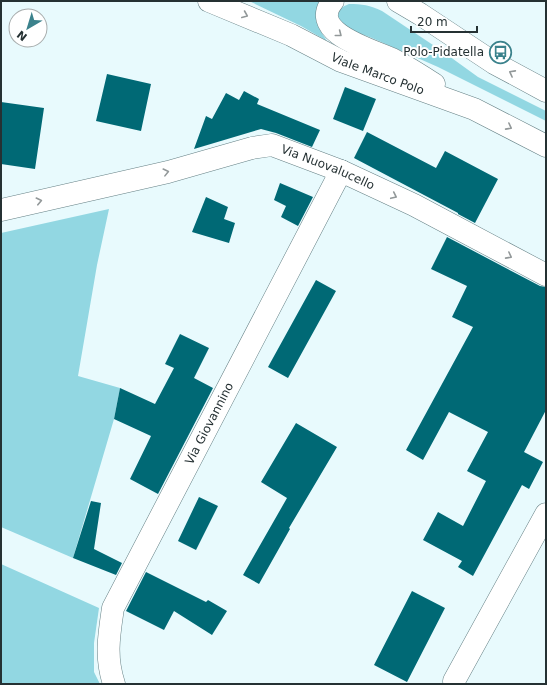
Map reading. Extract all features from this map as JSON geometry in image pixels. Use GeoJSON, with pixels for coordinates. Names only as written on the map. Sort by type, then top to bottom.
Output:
{"type":"FeatureCollection","features":[{"type":"Feature","properties":{"kind":"main road","name":"Viale Marco Polo"},"geometry":{"type":"LineString","coordinates":[[209,1],[291,35],[341,61],[474,109],[546,146]]}},
{"type":"Feature","properties":{"kind":"main road"},"geometry":{"type":"LineString","coordinates":[[333,1],[330,4],[328,13],[329,22],[336,32],[347,40],[394,60],[474,109]]}},
{"type":"Feature","properties":{"kind":"main road"},"geometry":{"type":"LineString","coordinates":[[398,1],[419,8],[494,63],[546,91]]}},
{"type":"Feature","properties":{"kind":"main road","name":"Via Nuovalucello"},"geometry":{"type":"LineString","coordinates":[[1,210],[168,172],[252,148],[272,145],[341,171],[414,205],[546,275]]}},
{"type":"Feature","properties":{"kind":"main road","name":"Via Giovannino"},"geometry":{"type":"LineString","coordinates":[[114,684],[109,670],[108,639],[113,608],[341,171]]}},
{"type":"Feature","properties":{"kind":"main road"},"geometry":{"type":"LineString","coordinates":[[454,681],[546,514]]}},
{"type":"Feature","properties":{"kind":"shaded area"},"geometry":{"type":"Polygon","coordinates":[[[249,1],[320,1],[317,7],[316,17],[318,27],[327,41],[301,26],[249,1]]]}},
{"type":"Feature","properties":{"kind":"shaded area"},"geometry":{"type":"Polygon","coordinates":[[[349,4],[366,5],[382,11],[478,77],[546,111],[546,121],[438,67],[351,30],[338,19],[340,9],[349,4]]]}},
{"type":"Feature","properties":{"kind":"shaded area"},"geometry":{"type":"Polygon","coordinates":[[[109,209],[97,265],[78,376],[120,388],[114,419],[73,558],[1,527],[1,233],[109,209]]]}},
{"type":"Feature","properties":{"kind":"shaded area"},"geometry":{"type":"Polygon","coordinates":[[[1,564],[99,608],[94,643],[94,672],[100,684],[1,684],[1,564]]]}},
{"type":"Feature","properties":{"kind":"building"},"geometry":{"type":"Polygon","coordinates":[[[107,74],[151,84],[141,131],[96,121],[107,74]]]}},
{"type":"Feature","properties":{"kind":"building"},"geometry":{"type":"Polygon","coordinates":[[[345,87],[376,99],[363,131],[333,119],[345,87]]]}},
{"type":"Feature","properties":{"kind":"building"},"geometry":{"type":"Polygon","coordinates":[[[244,91],[259,99],[257,104],[320,130],[312,147],[276,133],[261,129],[194,149],[206,116],[212,119],[226,93],[239,100],[244,91]]]}},
{"type":"Feature","properties":{"kind":"building"},"geometry":{"type":"Polygon","coordinates":[[[1,102],[44,108],[35,169],[1,164],[1,102]]]}},
{"type":"Feature","properties":{"kind":"building"},"geometry":{"type":"Polygon","coordinates":[[[367,132],[436,168],[445,151],[498,179],[475,223],[354,158],[367,132]]]}},
{"type":"Feature","properties":{"kind":"building"},"geometry":{"type":"Polygon","coordinates":[[[280,183],[313,197],[298,226],[281,217],[286,206],[274,200],[280,183]]]}},
{"type":"Feature","properties":{"kind":"building"},"geometry":{"type":"Polygon","coordinates":[[[206,197],[228,207],[224,219],[235,223],[229,243],[192,232],[206,197]]]}},
{"type":"Feature","properties":{"kind":"building"},"geometry":{"type":"Polygon","coordinates":[[[447,237],[540,286],[546,287],[546,410],[524,452],[543,462],[529,489],[522,485],[473,576],[458,567],[462,561],[423,540],[438,512],[463,526],[486,481],[467,471],[488,432],[449,412],[423,460],[406,450],[473,327],[452,317],[467,286],[431,269],[447,237]]]}},
{"type":"Feature","properties":{"kind":"building"},"geometry":{"type":"Polygon","coordinates":[[[316,280],[336,291],[288,378],[268,367],[316,280]]]}},
{"type":"Feature","properties":{"kind":"building"},"geometry":{"type":"Polygon","coordinates":[[[180,334],[209,348],[194,378],[213,388],[158,494],[130,479],[151,436],[114,419],[120,388],[155,404],[174,368],[165,364],[180,334]]]}},
{"type":"Feature","properties":{"kind":"building"},"geometry":{"type":"Polygon","coordinates":[[[296,423],[337,447],[289,528],[290,529],[259,584],[243,575],[287,498],[261,482],[296,423]]]}},
{"type":"Feature","properties":{"kind":"building"},"geometry":{"type":"Polygon","coordinates":[[[199,497],[218,506],[196,550],[178,541],[199,497]]]}},
{"type":"Feature","properties":{"kind":"building"},"geometry":{"type":"Polygon","coordinates":[[[91,501],[101,503],[94,549],[122,563],[116,575],[73,558],[91,501]]]}},
{"type":"Feature","properties":{"kind":"building"},"geometry":{"type":"Polygon","coordinates":[[[146,572],[206,602],[208,600],[227,611],[212,635],[174,611],[164,630],[126,611],[146,572]]]}},
{"type":"Feature","properties":{"kind":"building"},"geometry":{"type":"Polygon","coordinates":[[[412,591],[445,608],[407,682],[374,665],[412,591]]]}},
{"type":"Feature","properties":{"kind":"place","name":"Polo-Pidatella"},"geometry":{"type":"Point","coordinates":[500,52]}}]}
